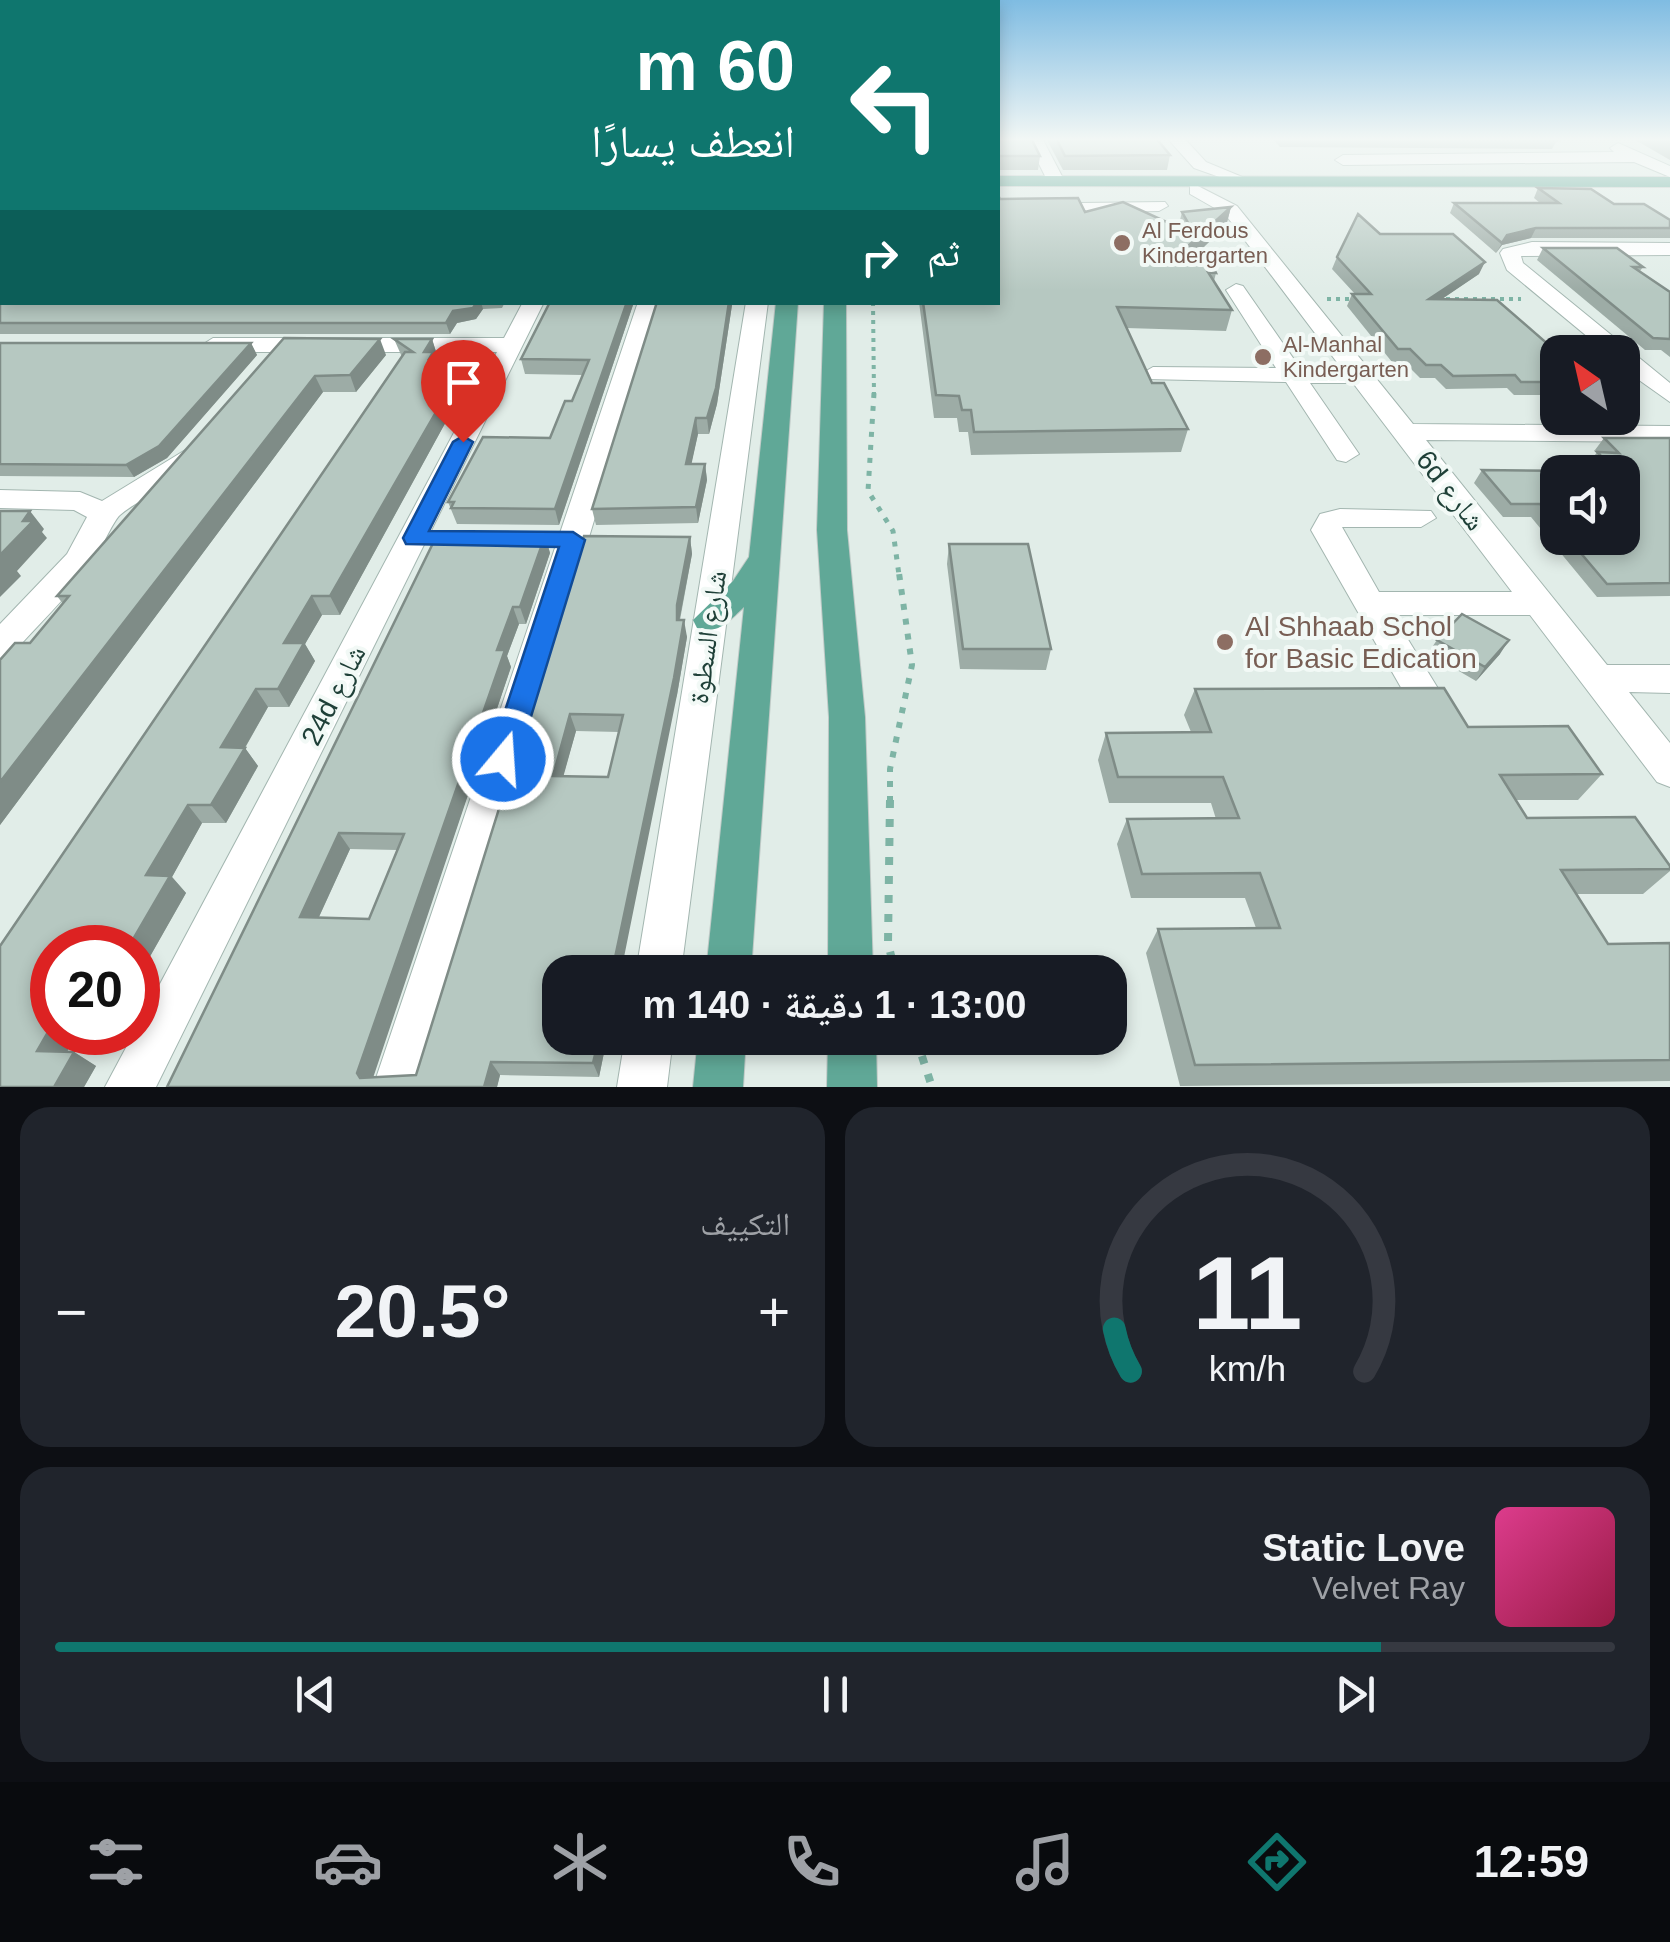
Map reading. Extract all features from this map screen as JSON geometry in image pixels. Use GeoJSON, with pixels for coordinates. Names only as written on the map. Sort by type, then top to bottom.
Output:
{"type":"FeatureCollection","features":[{"type":"Feature","properties":{"kind":"main road"},"geometry":{"type":"LineString","coordinates":[[1000,190],[1134,198],[1202,189]]}},
{"type":"Feature","properties":{"kind":"main road"},"geometry":{"type":"LineString","coordinates":[[1219,189],[1239,193],[1670,193]]}},
{"type":"Feature","properties":{"kind":"main road"},"geometry":{"type":"LineString","coordinates":[[1239,193],[1291,189]]}},
{"type":"Feature","properties":{"kind":"main road","name":"شارع السطوة"},"geometry":{"type":"LineString","coordinates":[[730,955],[787,305]]}},
{"type":"Feature","properties":{"kind":"main road"},"geometry":{"type":"LineString","coordinates":[[836,305],[832,530],[847,716],[850,955]]}},
{"type":"Feature","properties":{"kind":"main road"},"geometry":{"type":"LineString","coordinates":[[709,620],[744,589],[765,556]]}},
{"type":"Feature","properties":{"kind":"main road"},"geometry":{"type":"LineString","coordinates":[[718,1087],[721,1055]]}},
{"type":"Feature","properties":{"kind":"main road"},"geometry":{"type":"LineString","coordinates":[[852,1055],[852,1087]]}},
{"type":"Feature","properties":{"kind":"street","name":"6d شارع"},"geometry":{"type":"LineString","coordinates":[[1233,189],[1301,298],[1670,771]]}},
{"type":"Feature","properties":{"kind":"street","name":"6d شارع"},"geometry":{"type":"LineString","coordinates":[[1196,190],[1239,193]]}},
{"type":"Feature","properties":{"kind":"street"},"geometry":{"type":"LineString","coordinates":[[1000,209],[1134,198],[1159,206]]}},
{"type":"Feature","properties":{"kind":"street"},"geometry":{"type":"LineString","coordinates":[[1597,335],[1508,259],[1510,253],[1532,248],[1670,249]]}},
{"type":"Feature","properties":{"kind":"street"},"geometry":{"type":"LineString","coordinates":[[1236,290],[1346,454]]}},
{"type":"Feature","properties":{"kind":"street","name":"24d شارع"},"geometry":{"type":"LineString","coordinates":[[130,1087],[532,305]]}},
{"type":"Feature","properties":{"kind":"street"},"geometry":{"type":"LineString","coordinates":[[398,1087],[648,305]]}},
{"type":"Feature","properties":{"kind":"street","name":"شارع السطوة"},"geometry":{"type":"LineString","coordinates":[[660,955],[757,305]]}},
{"type":"Feature","properties":{"kind":"street"},"geometry":{"type":"LineString","coordinates":[[189,344],[512,345]]}},
{"type":"Feature","properties":{"kind":"street"},"geometry":{"type":"LineString","coordinates":[[260,372],[283,345]]}},
{"type":"Feature","properties":{"kind":"street"},"geometry":{"type":"LineString","coordinates":[[1207,352],[1224,383]]}},
{"type":"Feature","properties":{"kind":"street"},"geometry":{"type":"LineString","coordinates":[[1640,370],[1670,395]]}},
{"type":"Feature","properties":{"kind":"street"},"geometry":{"type":"LineString","coordinates":[[1153,374],[1224,383],[1294,376],[1361,376]]}},
{"type":"Feature","properties":{"kind":"street"},"geometry":{"type":"LineString","coordinates":[[1405,432],[1670,434]]}},
{"type":"Feature","properties":{"kind":"street"},"geometry":{"type":"LineString","coordinates":[[102,513],[166,477],[202,440]]}},
{"type":"Feature","properties":{"kind":"street"},"geometry":{"type":"LineString","coordinates":[[0,498],[80,501],[102,513]]}},
{"type":"Feature","properties":{"kind":"street"},"geometry":{"type":"LineString","coordinates":[[0,645],[91,544],[100,532],[102,513]]}},
{"type":"Feature","properties":{"kind":"street"},"geometry":{"type":"LineString","coordinates":[[1421,518],[1340,518],[1328,523],[1326,530],[1424,695]]}},
{"type":"Feature","properties":{"kind":"street"},"geometry":{"type":"LineString","coordinates":[[414,538],[454,539]]}},
{"type":"Feature","properties":{"kind":"street"},"geometry":{"type":"LineString","coordinates":[[534,540],[610,540]]}},
{"type":"Feature","properties":{"kind":"street"},"geometry":{"type":"LineString","coordinates":[[684,540],[722,540]]}},
{"type":"Feature","properties":{"kind":"street"},"geometry":{"type":"LineString","coordinates":[[1367,603],[1540,604]]}},
{"type":"Feature","properties":{"kind":"street"},"geometry":{"type":"LineString","coordinates":[[1597,678],[1670,679]]}},
{"type":"Feature","properties":{"kind":"street"},"geometry":{"type":"LineString","coordinates":[[642,1087],[647,1055]]}},
{"type":"Feature","properties":{"kind":"path"},"geometry":{"type":"LineString","coordinates":[[1301,298],[1360,299]]}},
{"type":"Feature","properties":{"kind":"path"},"geometry":{"type":"LineString","coordinates":[[1438,299],[1554,300]]}},
{"type":"Feature","properties":{"kind":"path"},"geometry":{"type":"LineString","coordinates":[[872,305],[876,365],[868,491],[892,531],[912,666],[890,769],[891,955]]}},
{"type":"Feature","properties":{"kind":"path"},"geometry":{"type":"LineString","coordinates":[[922,1055],[932,1087]]}},
{"type":"Feature","properties":{"kind":"building"},"geometry":{"type":"Polygon","coordinates":[[[1539,189],[1591,189],[1614,204],[1644,204],[1670,220],[1670,228],[1536,228],[1507,235],[1502,243],[1454,203],[1559,203],[1539,189]]]}},
{"type":"Feature","properties":{"kind":"building"},"geometry":{"type":"Polygon","coordinates":[[[1078,198],[1085,212],[1123,202],[1195,235],[1182,212],[1231,207],[1187,247],[1204,248],[1216,273],[1208,272],[1232,310],[1117,307],[1152,383],[1164,383],[1188,429],[974,432],[971,410],[962,410],[959,396],[936,395],[923,305],[1000,305],[1000,199],[1078,198]]]}},
{"type":"Feature","properties":{"kind":"building"},"geometry":{"type":"Polygon","coordinates":[[[1358,214],[1380,234],[1453,234],[1485,262],[1429,299],[1497,300],[1540,337],[1540,382],[1521,382],[1515,375],[1453,376],[1441,365],[1426,365],[1410,349],[1398,349],[1352,294],[1371,294],[1337,257],[1358,214]]]}},
{"type":"Feature","properties":{"kind":"building"},"geometry":{"type":"Polygon","coordinates":[[[1543,248],[1617,248],[1643,267],[1633,267],[1670,292],[1670,339],[1653,338],[1543,248]]]}},
{"type":"Feature","properties":{"kind":"building"},"geometry":{"type":"Polygon","coordinates":[[[0,305],[475,305],[453,311],[446,323],[0,323],[0,305]]]}},
{"type":"Feature","properties":{"kind":"building"},"geometry":{"type":"Polygon","coordinates":[[[548,305],[626,305],[555,509],[451,508],[454,502],[448,502],[483,437],[550,438],[565,401],[572,401],[589,360],[521,359],[548,305]]]}},
{"type":"Feature","properties":{"kind":"building"},"geometry":{"type":"Polygon","coordinates":[[[656,305],[729,305],[716,388],[707,418],[696,418],[686,464],[705,464],[696,507],[592,509],[656,305]]]}},
{"type":"Feature","properties":{"kind":"building"},"geometry":{"type":"Polygon","coordinates":[[[284,338],[380,339],[350,375],[315,376],[0,782],[0,660],[15,643],[30,643],[69,596],[57,596],[284,338]]]}},
{"type":"Feature","properties":{"kind":"building"},"geometry":{"type":"Polygon","coordinates":[[[394,339],[432,339],[424,352],[433,352],[429,359],[466,360],[330,596],[312,596],[284,643],[304,643],[278,689],[256,689],[221,747],[245,748],[211,805],[188,805],[146,875],[170,876],[141,925],[30,925],[30,1055],[72,1055],[54,1087],[0,1087],[0,946],[405,352],[413,352],[394,339]]]}},
{"type":"Feature","properties":{"kind":"building"},"geometry":{"type":"Polygon","coordinates":[[[0,343],[251,343],[159,446],[126,465],[0,464],[0,343]]]}},
{"type":"Feature","properties":{"kind":"building"},"geometry":{"type":"Polygon","coordinates":[[[1604,438],[1670,438],[1670,583],[1607,584],[1582,555],[1640,555],[1640,455],[1597,452],[1619,453],[1604,438]]]}},
{"type":"Feature","properties":{"kind":"building"},"geometry":{"type":"Polygon","coordinates":[[[1482,470],[1540,471],[1540,504],[1511,504],[1482,470]]]}},
{"type":"Feature","properties":{"kind":"building"},"geometry":{"type":"Polygon","coordinates":[[[0,511],[30,511],[23,521],[33,521],[0,555],[0,511]]]}},
{"type":"Feature","properties":{"kind":"building"},"geometry":{"type":"Polygon","coordinates":[[[437,535],[545,536],[520,607],[513,607],[497,650],[505,650],[357,1073],[360,1078],[416,1075],[584,536],[690,537],[677,605],[677,620],[684,620],[674,678],[616,955],[542,955],[542,1055],[595,1055],[593,1063],[491,1062],[484,1087],[167,1087],[437,535]],[[570,714],[553,776],[608,777],[623,715],[570,714]],[[339,833],[300,917],[369,919],[404,834],[339,833]]]}},
{"type":"Feature","properties":{"kind":"building"},"geometry":{"type":"Polygon","coordinates":[[[949,544],[1028,544],[1051,649],[963,649],[949,544]]]}},
{"type":"Feature","properties":{"kind":"building"},"geometry":{"type":"Polygon","coordinates":[[[1462,614],[1509,640],[1485,667],[1437,640],[1462,614]]]}},
{"type":"Feature","properties":{"kind":"building"},"geometry":{"type":"Polygon","coordinates":[[[1444,688],[1468,727],[1568,726],[1602,774],[1500,775],[1527,818],[1635,817],[1670,866],[1561,870],[1608,944],[1670,943],[1670,1060],[1195,1065],[1158,929],[1280,928],[1260,873],[1142,874],[1127,819],[1239,818],[1223,777],[1118,777],[1106,733],[1211,732],[1195,689],[1444,688]]]}},
{"type":"Feature","properties":{"kind":"place","name":"Al Ferdous Kindergarten"},"geometry":{"type":"Point","coordinates":[1122,243]}},
{"type":"Feature","properties":{"kind":"place","name":"Al-Manhal Kindergarten"},"geometry":{"type":"Point","coordinates":[1263,357]}},
{"type":"Feature","properties":{"kind":"place","name":"Al Shhaab Schol for Basic Edication"},"geometry":{"type":"Point","coordinates":[1225,642]}},
{"type":"Feature","properties":{"kind":"route"},"geometry":{"type":"LineString","coordinates":[[463,442],[414,538],[573,540],[503,759]]}}]}
